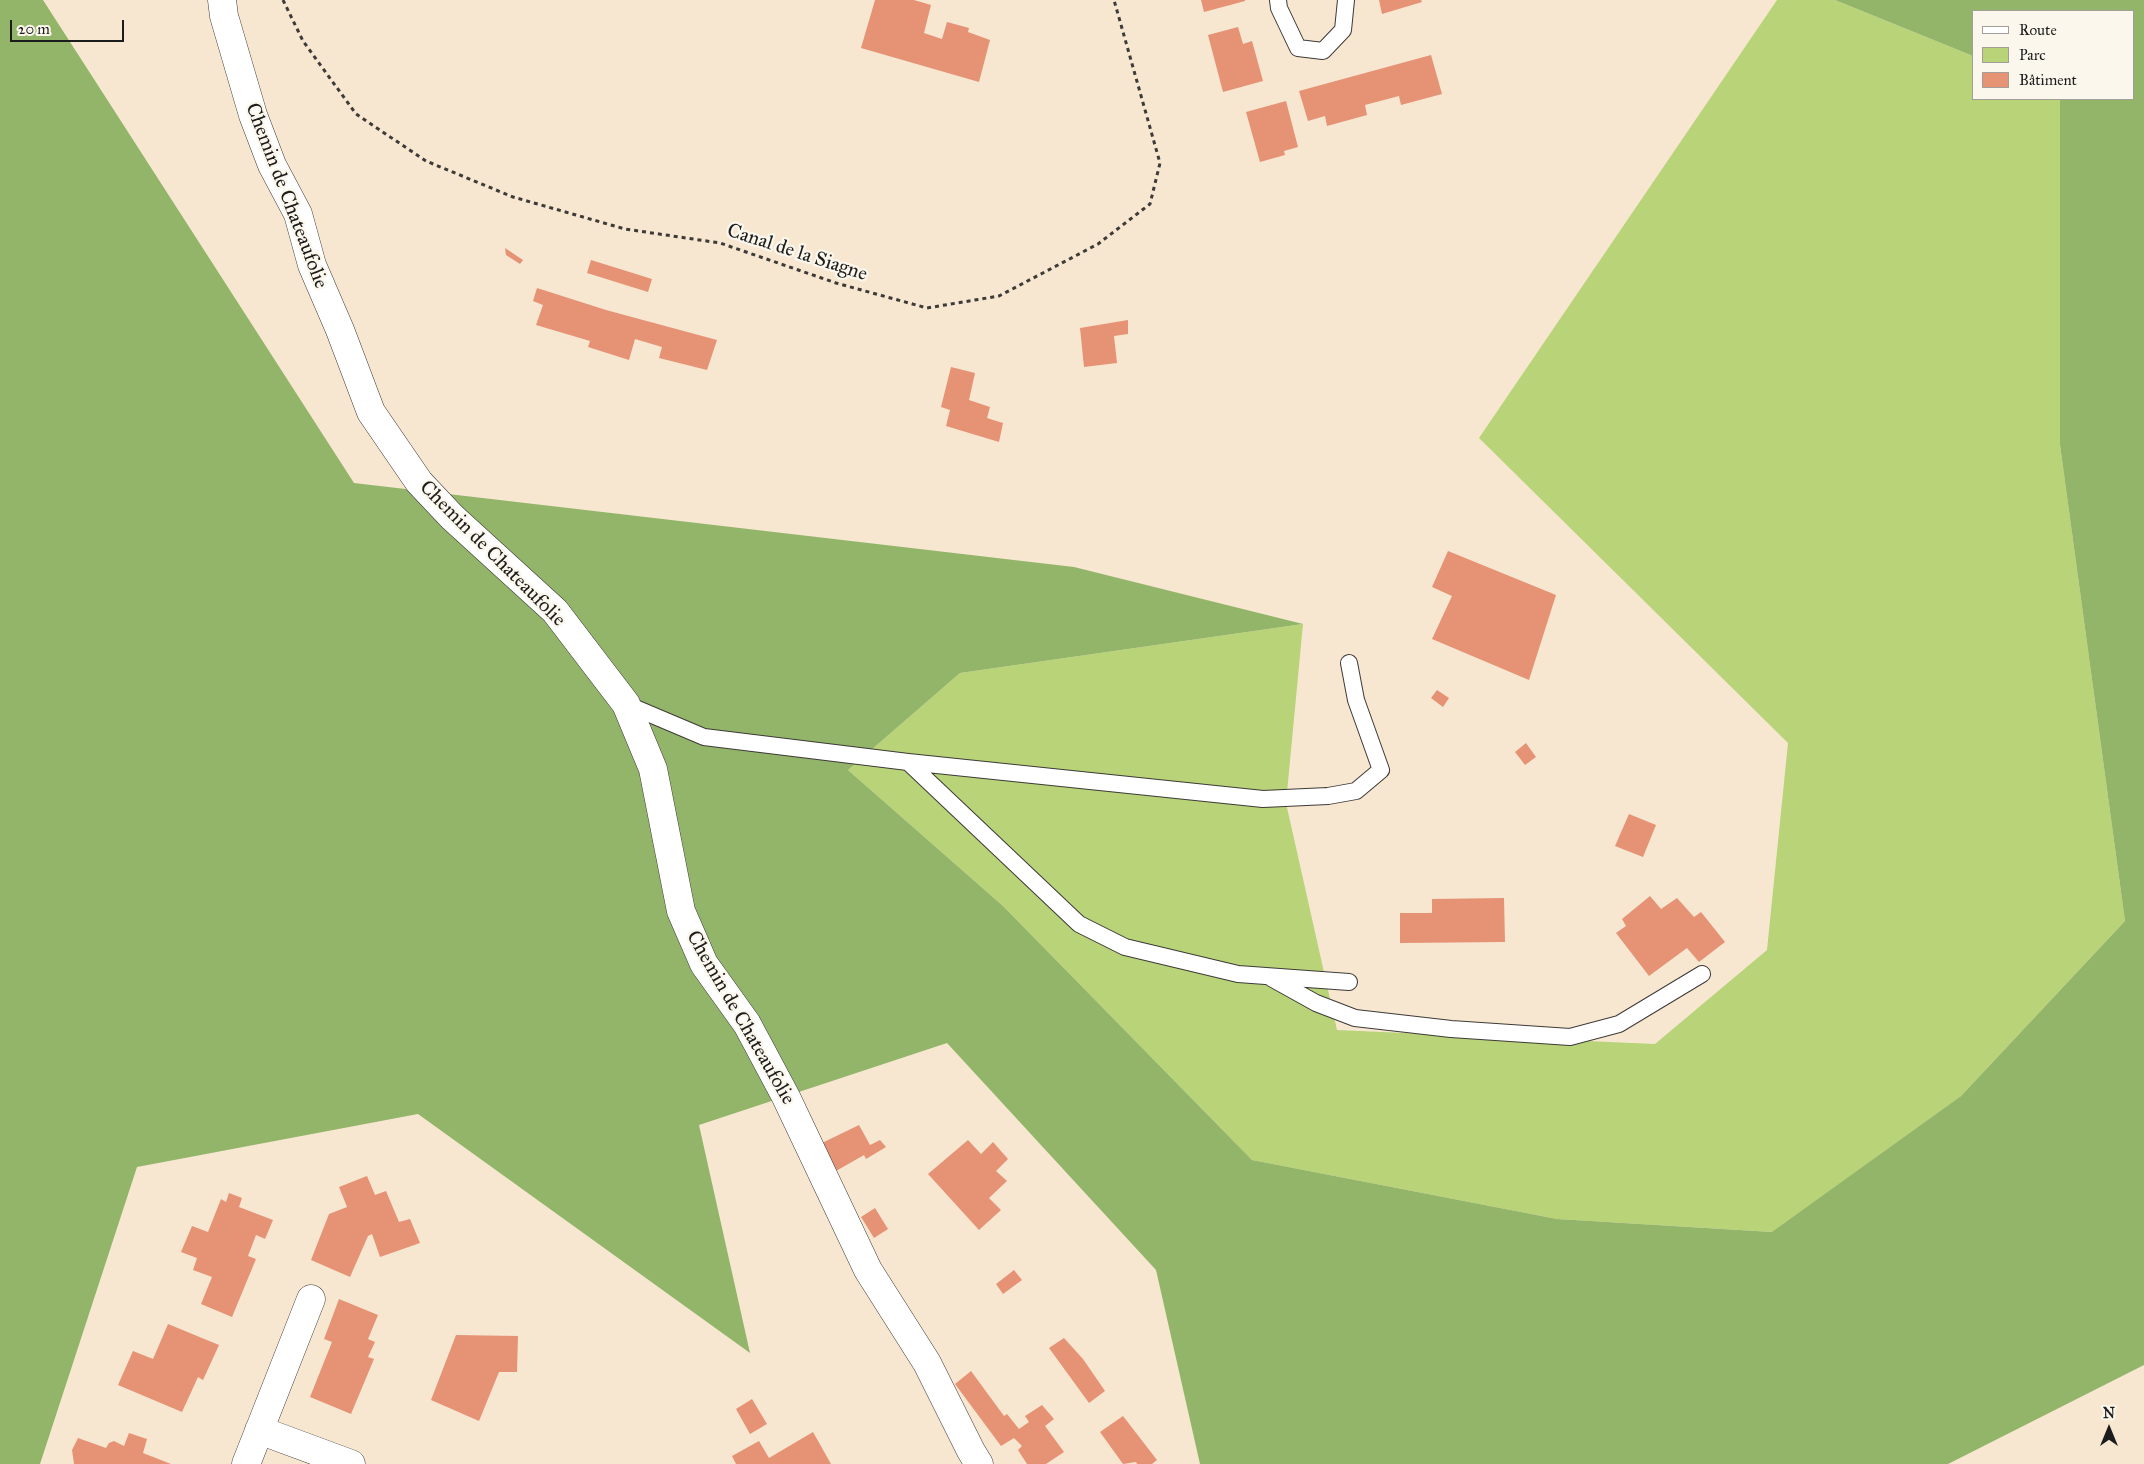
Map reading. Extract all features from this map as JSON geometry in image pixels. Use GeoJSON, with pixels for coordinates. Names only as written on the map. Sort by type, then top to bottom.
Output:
{"type":"FeatureCollection","features":[{"type":"Feature","properties":{"kind":"street","name":"Chemin de Chateaufolie"},"geometry":{"type":"LineString","coordinates":[[222,0],[224,16],[253,114],[272,165],[298,214],[312,265],[340,330],[371,412],[419,482],[452,517],[555,611],[626,704],[653,769],[681,911],[704,964],[747,1024],[786,1097],[868,1270],[927,1363],[971,1452],[979,1464]]}},
{"type":"Feature","properties":{"kind":"street"},"geometry":{"type":"LineString","coordinates":[[246,1464],[311,1299]]}},
{"type":"Feature","properties":{"kind":"street"},"geometry":{"type":"LineString","coordinates":[[259,1430],[351,1464]]}},
{"type":"Feature","properties":{"kind":"lane"},"geometry":{"type":"LineString","coordinates":[[1278,0],[1279,8],[1298,48],[1323,51],[1343,30],[1346,0]]}},
{"type":"Feature","properties":{"kind":"lane"},"geometry":{"type":"LineString","coordinates":[[626,704],[704,737],[908,762],[1263,799],[1328,796],[1356,791],[1381,770],[1356,700],[1348,663]]}},
{"type":"Feature","properties":{"kind":"lane"},"geometry":{"type":"LineString","coordinates":[[908,762],[1079,924],[1125,947],[1238,974],[1349,982]]}},
{"type":"Feature","properties":{"kind":"lane"},"geometry":{"type":"LineString","coordinates":[[1266,976],[1316,1003],[1355,1018],[1451,1028],[1570,1037],[1619,1024],[1702,974]]}},
{"type":"Feature","properties":{"kind":"path","name":"Canal de la Siagne"},"geometry":{"type":"LineString","coordinates":[[283,0],[303,41],[356,114],[426,161],[513,197],[625,229],[720,243],[836,283],[927,308],[999,296],[1098,244],[1150,204],[1160,162],[1114,0]]}},
{"type":"Feature","properties":{"kind":"green space"},"geometry":{"type":"Polygon","coordinates":[[[0,0],[43,0],[354,483],[1074,567],[1303,624],[960,673],[848,770],[1003,906],[1252,1160],[1557,1219],[1772,1232],[1961,1096],[2125,921],[2060,445],[2060,100],[2134,100],[2134,10],[1972,10],[1972,56],[1835,0],[2144,0],[2144,1365],[1948,1464],[1200,1464],[1156,1270],[947,1043],[699,1125],[750,1353],[418,1114],[137,1167],[40,1464],[0,1464],[0,0]]]}},
{"type":"Feature","properties":{"kind":"green space"},"geometry":{"type":"Polygon","coordinates":[[[1777,0],[1835,0],[1972,56],[1972,100],[2060,100],[2060,445],[2125,921],[1961,1096],[1773,1232],[1557,1219],[1252,1160],[1003,906],[848,770],[960,673],[1303,624],[1286,803],[1337,1030],[1655,1044],[1767,950],[1788,743],[1479,438],[1777,0]]]}},
{"type":"Feature","properties":{"kind":"building"},"geometry":{"type":"Polygon","coordinates":[[[875,0],[914,0],[931,5],[924,33],[942,39],[947,22],[969,28],[968,32],[990,40],[979,82],[861,48],[875,0]]]}},
{"type":"Feature","properties":{"kind":"building"},"geometry":{"type":"Polygon","coordinates":[[[1201,0],[1245,0],[1245,1],[1204,12],[1201,0]]]}},
{"type":"Feature","properties":{"kind":"building"},"geometry":{"type":"Polygon","coordinates":[[[1379,0],[1421,0],[1422,2],[1382,14],[1379,0]]]}},
{"type":"Feature","properties":{"kind":"building"},"geometry":{"type":"Polygon","coordinates":[[[1238,27],[1243,44],[1252,41],[1263,81],[1223,92],[1208,35],[1238,27]]]}},
{"type":"Feature","properties":{"kind":"building"},"geometry":{"type":"Polygon","coordinates":[[[1431,55],[1442,94],[1401,105],[1399,96],[1365,105],[1367,115],[1327,126],[1325,116],[1308,121],[1299,91],[1431,55]]]}},
{"type":"Feature","properties":{"kind":"building"},"geometry":{"type":"Polygon","coordinates":[[[1286,101],[1298,147],[1284,151],[1285,155],[1260,162],[1246,112],[1286,101]]]}},
{"type":"Feature","properties":{"kind":"building"},"geometry":{"type":"Polygon","coordinates":[[[505,248],[523,260],[520,264],[506,255],[505,248]]]}},
{"type":"Feature","properties":{"kind":"building"},"geometry":{"type":"Polygon","coordinates":[[[591,260],[652,279],[648,292],[587,273],[591,260]]]}},
{"type":"Feature","properties":{"kind":"building"},"geometry":{"type":"Polygon","coordinates":[[[537,288],[606,310],[717,340],[707,370],[659,358],[662,347],[635,339],[629,360],[588,347],[590,341],[536,325],[543,305],[533,301],[537,288]]]}},
{"type":"Feature","properties":{"kind":"building"},"geometry":{"type":"Polygon","coordinates":[[[1128,320],[1128,334],[1114,336],[1117,363],[1084,367],[1080,328],[1128,320]]]}},
{"type":"Feature","properties":{"kind":"building"},"geometry":{"type":"Polygon","coordinates":[[[951,367],[975,373],[969,400],[990,407],[987,418],[1003,423],[999,442],[946,426],[950,410],[941,407],[951,367]]]}},
{"type":"Feature","properties":{"kind":"building"},"geometry":{"type":"Polygon","coordinates":[[[1448,551],[1556,595],[1529,680],[1432,639],[1452,596],[1432,587],[1448,551]]]}},
{"type":"Feature","properties":{"kind":"building"},"geometry":{"type":"Polygon","coordinates":[[[1437,690],[1449,698],[1443,707],[1431,698],[1437,690]]]}},
{"type":"Feature","properties":{"kind":"building"},"geometry":{"type":"Polygon","coordinates":[[[1526,743],[1536,757],[1525,765],[1515,752],[1526,743]]]}},
{"type":"Feature","properties":{"kind":"building"},"geometry":{"type":"Polygon","coordinates":[[[1629,814],[1656,825],[1643,857],[1615,846],[1629,814]]]}},
{"type":"Feature","properties":{"kind":"building"},"geometry":{"type":"Polygon","coordinates":[[[1650,896],[1661,909],[1677,898],[1694,917],[1701,912],[1725,942],[1699,962],[1687,948],[1649,976],[1616,933],[1626,926],[1622,919],[1650,896]]]}},
{"type":"Feature","properties":{"kind":"building"},"geometry":{"type":"Polygon","coordinates":[[[1504,898],[1505,942],[1400,943],[1400,913],[1432,913],[1432,899],[1504,898]]]}},
{"type":"Feature","properties":{"kind":"building"},"geometry":{"type":"Polygon","coordinates":[[[859,1125],[870,1145],[880,1140],[886,1147],[866,1159],[864,1155],[836,1171],[822,1143],[859,1125]]]}},
{"type":"Feature","properties":{"kind":"building"},"geometry":{"type":"Polygon","coordinates":[[[968,1140],[981,1154],[993,1142],[1008,1159],[996,1171],[1007,1181],[989,1198],[1001,1210],[979,1230],[928,1174],[968,1140]]]}},
{"type":"Feature","properties":{"kind":"building"},"geometry":{"type":"Polygon","coordinates":[[[367,1176],[375,1195],[386,1191],[399,1222],[410,1219],[420,1243],[380,1257],[372,1234],[368,1236],[350,1277],[311,1260],[329,1214],[347,1207],[339,1187],[367,1176]]]}},
{"type":"Feature","properties":{"kind":"building"},"geometry":{"type":"Polygon","coordinates":[[[229,1193],[242,1198],[239,1207],[273,1220],[265,1239],[256,1235],[248,1256],[256,1259],[232,1317],[201,1304],[212,1277],[193,1270],[197,1258],[181,1252],[192,1226],[208,1232],[221,1199],[226,1202],[229,1193]]]}},
{"type":"Feature","properties":{"kind":"building"},"geometry":{"type":"Polygon","coordinates":[[[875,1208],[888,1229],[874,1238],[861,1217],[875,1208]]]}},
{"type":"Feature","properties":{"kind":"building"},"geometry":{"type":"Polygon","coordinates":[[[1014,1270],[1022,1280],[1003,1294],[996,1284],[1014,1270]]]}},
{"type":"Feature","properties":{"kind":"building"},"geometry":{"type":"Polygon","coordinates":[[[339,1299],[378,1315],[368,1339],[375,1342],[368,1357],[374,1359],[351,1414],[310,1397],[332,1342],[324,1339],[339,1299]]]}},
{"type":"Feature","properties":{"kind":"building"},"geometry":{"type":"Polygon","coordinates":[[[168,1324],[219,1345],[203,1380],[198,1377],[182,1412],[118,1385],[133,1351],[153,1359],[168,1324]]]}},
{"type":"Feature","properties":{"kind":"building"},"geometry":{"type":"Polygon","coordinates":[[[456,1335],[518,1336],[517,1372],[499,1372],[479,1421],[431,1400],[456,1335]]]}},
{"type":"Feature","properties":{"kind":"building"},"geometry":{"type":"Polygon","coordinates":[[[1064,1338],[1083,1359],[1105,1391],[1089,1403],[1049,1348],[1064,1338]]]}},
{"type":"Feature","properties":{"kind":"building"},"geometry":{"type":"Polygon","coordinates":[[[971,1371],[1004,1416],[1007,1414],[1019,1429],[1029,1422],[1025,1416],[1042,1405],[1054,1419],[1045,1426],[1064,1452],[1046,1464],[1027,1464],[1018,1450],[1022,1446],[1014,1438],[1001,1446],[955,1384],[971,1371]]]}},
{"type":"Feature","properties":{"kind":"building"},"geometry":{"type":"Polygon","coordinates":[[[752,1399],[767,1424],[750,1434],[736,1409],[752,1399]]]}},
{"type":"Feature","properties":{"kind":"building"},"geometry":{"type":"Polygon","coordinates":[[[1123,1416],[1157,1460],[1152,1464],[1137,1464],[1136,1462],[1123,1464],[1100,1432],[1123,1416]]]}},
{"type":"Feature","properties":{"kind":"building"},"geometry":{"type":"Polygon","coordinates":[[[813,1432],[831,1464],[736,1464],[732,1456],[759,1441],[769,1458],[813,1432]]]}},
{"type":"Feature","properties":{"kind":"building"},"geometry":{"type":"Polygon","coordinates":[[[129,1433],[147,1439],[143,1453],[171,1464],[74,1464],[72,1450],[78,1438],[106,1448],[109,1443],[114,1441],[124,1446],[129,1433]]]}}]}
